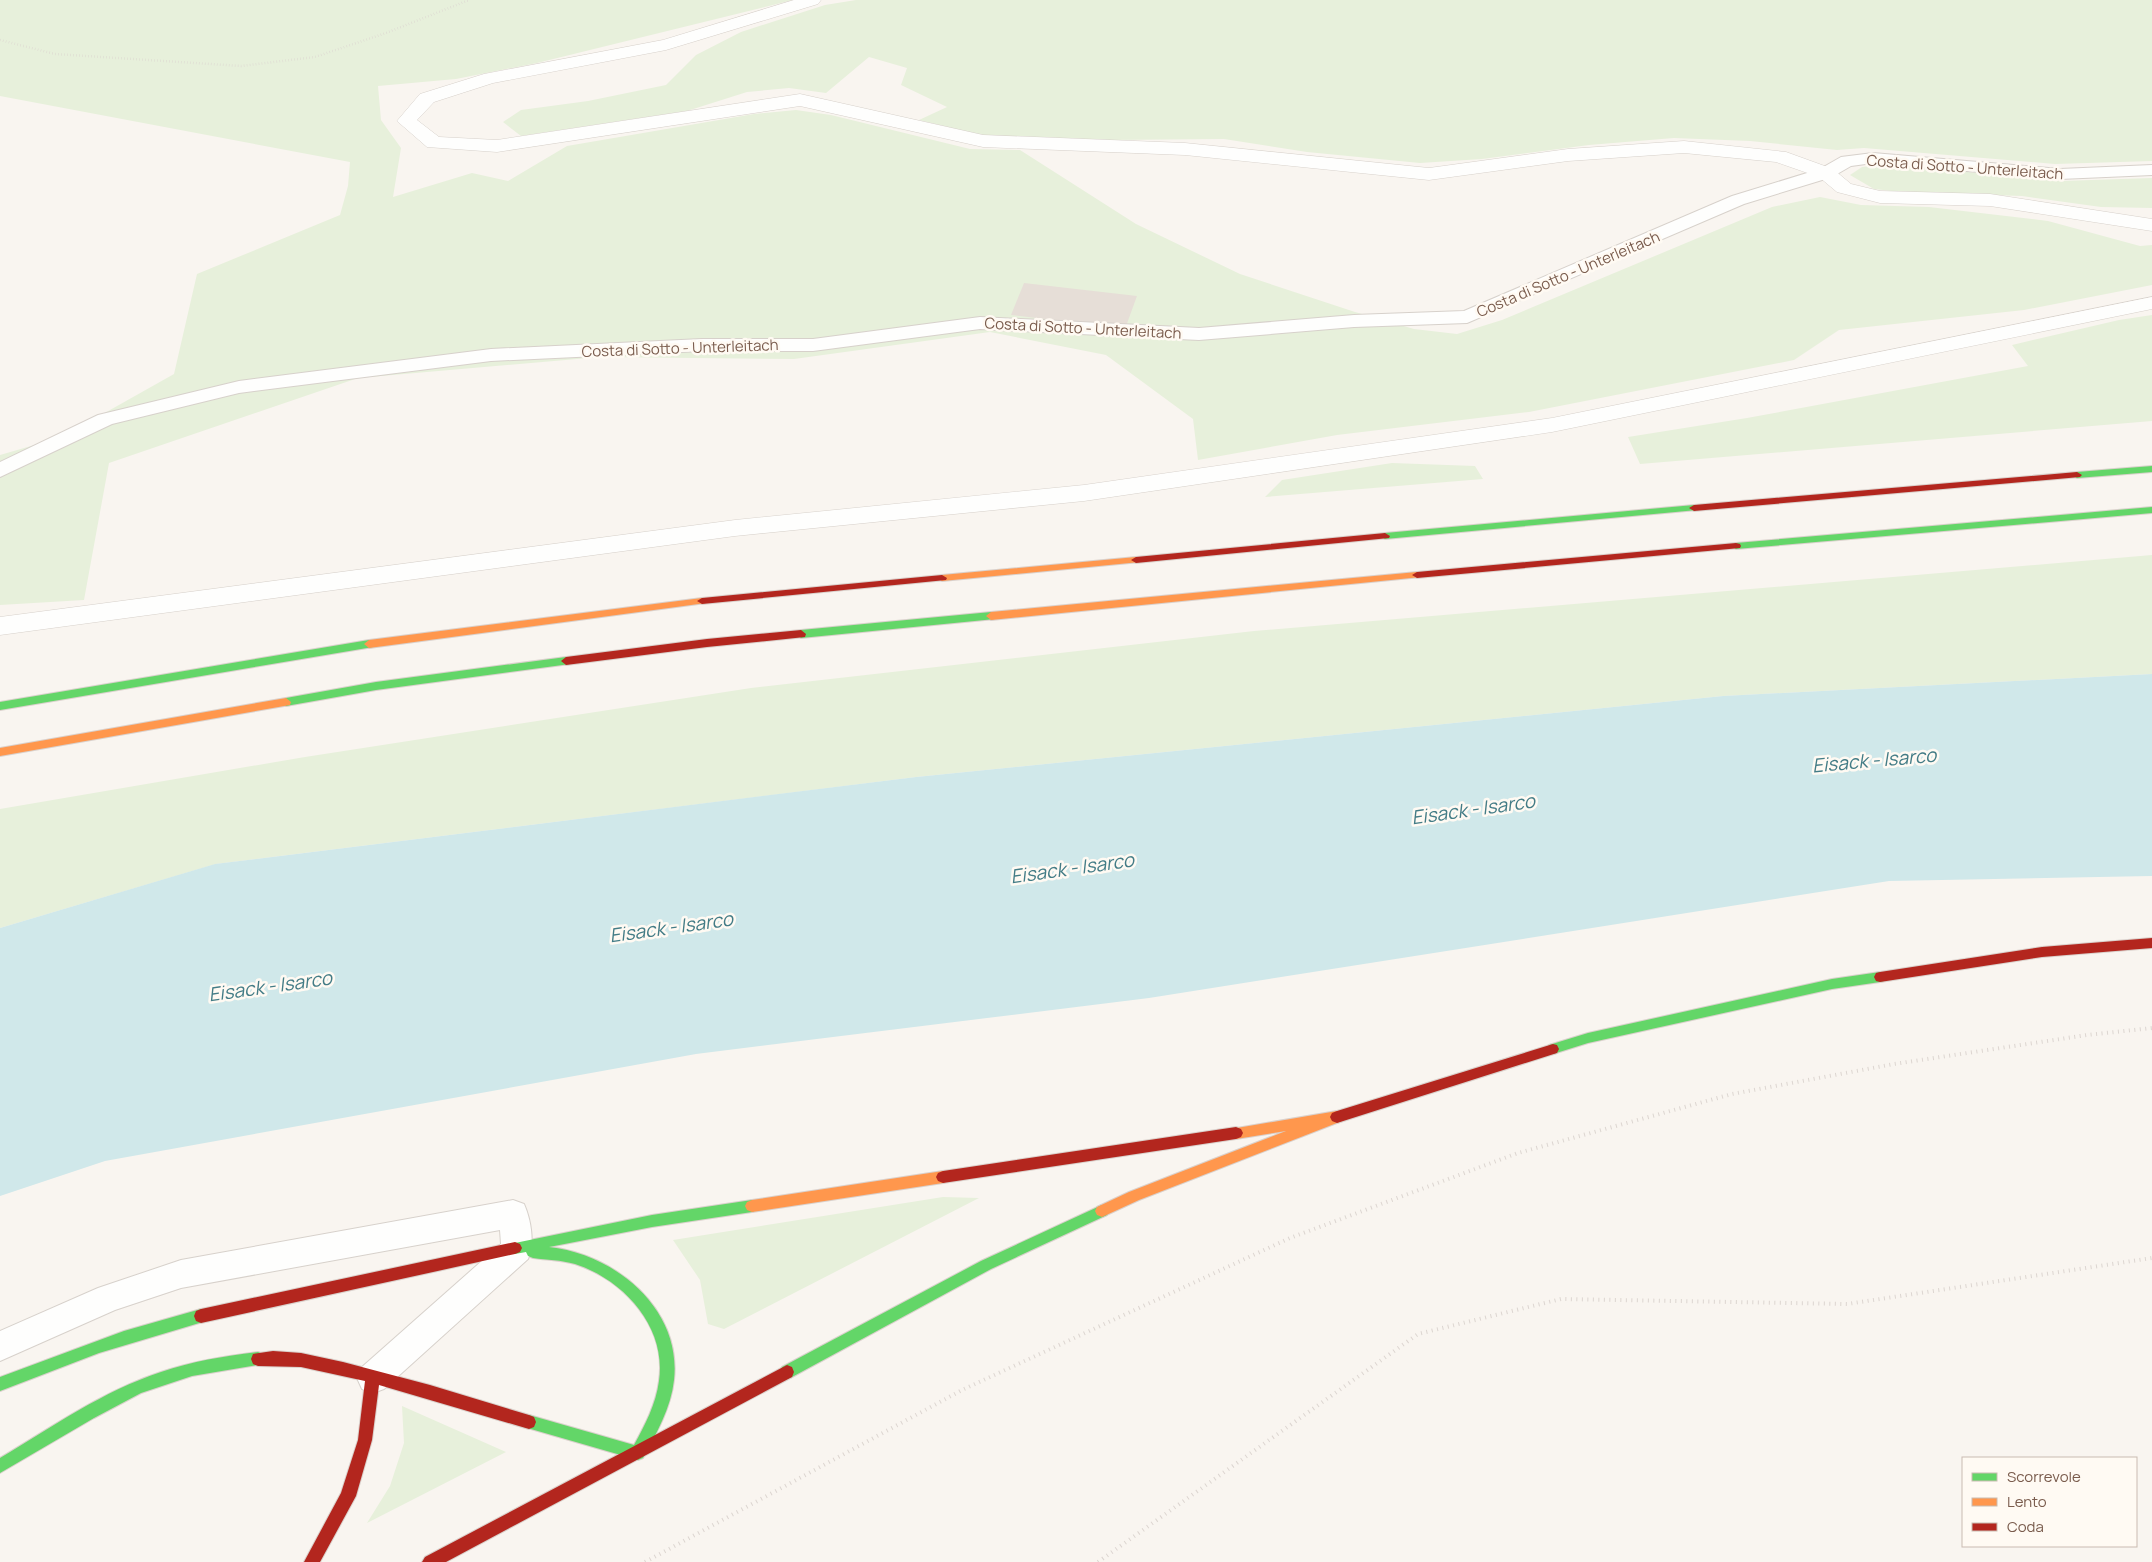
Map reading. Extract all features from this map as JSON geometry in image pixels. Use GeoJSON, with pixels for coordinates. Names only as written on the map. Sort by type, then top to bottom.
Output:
{"type":"FeatureCollection","features":[{"type":"Feature","properties":{"kind":"main road"},"geometry":{"type":"LineString","coordinates":[[0,706],[355,646],[712,600],[1519,523],[2152,469]]}},
{"type":"Feature","properties":{"kind":"main road"},"geometry":{"type":"LineString","coordinates":[[1,752],[376,686],[707,642],[1540,563],[2152,510]]}},
{"type":"Feature","properties":{"kind":"main road"},"geometry":{"type":"LineString","coordinates":[[430,1562],[638,1453],[986,1265],[1134,1196],[1334,1118],[1588,1038],[1832,984],[2042,952],[2152,943]]}},
{"type":"Feature","properties":{"kind":"main road"},"geometry":{"type":"LineString","coordinates":[[0,1384],[65,1358],[165,1325],[243,1306],[652,1221],[1334,1118]]}},
{"type":"Feature","properties":{"kind":"main road"},"geometry":{"type":"LineString","coordinates":[[517,1249],[582,1259],[619,1278],[645,1304],[662,1334],[668,1367],[661,1407],[638,1453]]}},
{"type":"Feature","properties":{"kind":"main road"},"geometry":{"type":"LineString","coordinates":[[0,1466],[121,1395],[181,1372],[225,1363],[272,1358],[316,1362],[442,1394],[550,1429],[638,1453]]}},
{"type":"Feature","properties":{"kind":"main road"},"geometry":{"type":"LineString","coordinates":[[312,1562],[348,1496],[365,1440],[373,1378]]}},
{"type":"Feature","properties":{"kind":"street"},"geometry":{"type":"LineString","coordinates":[[812,0],[666,45],[490,78],[427,98],[406,121],[434,143],[497,146],[800,100],[983,141],[1186,149],[1429,174],[1568,155],[1684,147],[1778,156],[1826,174],[1844,188],[1880,197],[1990,200],[2152,225]]}},
{"type":"Feature","properties":{"kind":"street"},"geometry":{"type":"LineString","coordinates":[[0,626],[735,528],[1084,493],[1543,426],[2152,303]]}},
{"type":"Feature","properties":{"kind":"lane","name":"Costa di Sotto - Unterleitach"},"geometry":{"type":"LineString","coordinates":[[0,470],[105,419],[239,387],[491,355],[702,345],[813,345],[980,323],[1199,334],[1354,321],[1467,317],[1738,200],[1826,174],[1847,161],[1873,158],[2060,174],[2152,170]]}},
{"type":"Feature","properties":{"kind":"lane"},"geometry":{"type":"LineString","coordinates":[[0,1346],[109,1298],[180,1274],[513,1214],[517,1249],[373,1378]]}},
{"type":"Feature","properties":{"kind":"path"},"geometry":{"type":"LineString","coordinates":[[0,40],[55,54],[241,66],[315,57],[386,33],[469,0]]}},
{"type":"Feature","properties":{"kind":"path"},"geometry":{"type":"LineString","coordinates":[[645,1562],[962,1390],[1290,1238],[1518,1153],[1741,1092],[1894,1064],[2087,1035],[2152,1028]]}},
{"type":"Feature","properties":{"kind":"path"},"geometry":{"type":"LineString","coordinates":[[1098,1562],[1418,1334],[1561,1299],[1847,1304],[2152,1258]]}},
{"type":"Feature","properties":{"kind":"green space"},"geometry":{"type":"Polygon","coordinates":[[[0,0],[793,0],[537,63],[456,79],[378,86],[381,120],[401,148],[393,197],[472,173],[508,181],[567,146],[754,114],[796,110],[831,115],[970,149],[1020,150],[1136,224],[1240,274],[1355,312],[1414,329],[1457,334],[1502,320],[1772,207],[1820,197],[1861,205],[1929,207],[2048,221],[2140,246],[2152,245],[2152,285],[2024,310],[1839,330],[1794,360],[1529,412],[1337,435],[1198,460],[1193,419],[1106,355],[990,332],[794,359],[600,357],[358,378],[109,463],[84,600],[0,605],[0,455],[62,437],[174,374],[197,274],[340,215],[348,186],[350,162],[0,96],[0,0]]]}},
{"type":"Feature","properties":{"kind":"green space"},"geometry":{"type":"Polygon","coordinates":[[[856,0],[2152,0],[2152,161],[2055,164],[1864,148],[1837,150],[1750,141],[1674,138],[1589,145],[1482,159],[1420,163],[1307,152],[1224,139],[1108,140],[980,135],[919,120],[947,107],[901,85],[907,68],[869,57],[826,93],[789,88],[747,92],[687,111],[521,136],[503,122],[521,110],[588,101],[666,85],[696,55],[741,32],[825,5],[856,0]]]}},
{"type":"Feature","properties":{"kind":"green space"},"geometry":{"type":"Polygon","coordinates":[[[1886,164],[2061,181],[2152,178],[2152,208],[2101,207],[2022,196],[1901,192],[1874,189],[1850,175],[1862,167],[1886,164]]]}},
{"type":"Feature","properties":{"kind":"green space"},"geometry":{"type":"Polygon","coordinates":[[[2152,315],[2152,421],[1640,464],[1628,437],[1747,418],[2028,366],[2012,345],[2119,320],[2152,315]]]}},
{"type":"Feature","properties":{"kind":"green space"},"geometry":{"type":"Polygon","coordinates":[[[1392,463],[1475,466],[1483,479],[1265,497],[1282,480],[1392,463]]]}},
{"type":"Feature","properties":{"kind":"green space"},"geometry":{"type":"Polygon","coordinates":[[[2152,555],[2152,674],[1723,696],[916,777],[216,864],[0,928],[0,809],[305,757],[751,688],[1254,631],[2152,555]]]}},
{"type":"Feature","properties":{"kind":"green space"},"geometry":{"type":"Polygon","coordinates":[[[943,1197],[979,1198],[724,1329],[708,1324],[700,1280],[673,1240],[943,1197]]]}},
{"type":"Feature","properties":{"kind":"green space"},"geometry":{"type":"Polygon","coordinates":[[[402,1406],[506,1452],[367,1523],[390,1486],[404,1443],[402,1406]]]}},
{"type":"Feature","properties":{"kind":"water","name":"Eisack - Isarco"},"geometry":{"type":"Polygon","coordinates":[[[2152,674],[2152,876],[1889,881],[1149,998],[696,1054],[105,1161],[0,1196],[0,928],[215,864],[916,777],[1723,696],[2152,674]]]}},
{"type":"Feature","properties":{"kind":"building"},"geometry":{"type":"Polygon","coordinates":[[[1024,283],[1137,296],[1125,329],[1011,315],[1024,283]]]}},
{"type":"Feature","properties":{"kind":"traffic: fast"},"geometry":{"type":"LineString","coordinates":[[2077,475],[2152,469]]}},
{"type":"Feature","properties":{"kind":"traffic: fast"},"geometry":{"type":"LineString","coordinates":[[1385,536],[1694,508]]}},
{"type":"Feature","properties":{"kind":"traffic: fast"},"geometry":{"type":"LineString","coordinates":[[1736,546],[2152,510]]}},
{"type":"Feature","properties":{"kind":"traffic: fast"},"geometry":{"type":"LineString","coordinates":[[801,634],[991,616]]}},
{"type":"Feature","properties":{"kind":"traffic: fast"},"geometry":{"type":"LineString","coordinates":[[0,706],[369,644]]}},
{"type":"Feature","properties":{"kind":"traffic: fast"},"geometry":{"type":"LineString","coordinates":[[286,702],[376,686],[566,661]]}},
{"type":"Feature","properties":{"kind":"traffic: fast"},"geometry":{"type":"LineString","coordinates":[[1553,1049],[1588,1038],[1832,984],[1880,977]]}},
{"type":"Feature","properties":{"kind":"traffic: fast"},"geometry":{"type":"LineString","coordinates":[[515,1248],[652,1221],[752,1206]]}},
{"type":"Feature","properties":{"kind":"traffic: fast"},"geometry":{"type":"LineString","coordinates":[[787,1372],[986,1265],[1102,1211]]}},
{"type":"Feature","properties":{"kind":"traffic: fast"},"geometry":{"type":"LineString","coordinates":[[529,1422],[638,1453],[660,1408],[667,1379],[667,1358],[663,1339],[655,1321],[644,1304],[630,1289],[596,1266],[573,1257],[533,1252]]}},
{"type":"Feature","properties":{"kind":"traffic: fast"},"geometry":{"type":"LineString","coordinates":[[0,1384],[124,1338],[201,1316]]}},
{"type":"Feature","properties":{"kind":"traffic: fast"},"geometry":{"type":"LineString","coordinates":[[0,1466],[112,1400],[160,1379],[220,1364],[258,1359]]}},
{"type":"Feature","properties":{"kind":"traffic: slow"},"geometry":{"type":"LineString","coordinates":[[942,578],[1136,560]]}},
{"type":"Feature","properties":{"kind":"traffic: slow"},"geometry":{"type":"LineString","coordinates":[[991,616],[1417,575]]}},
{"type":"Feature","properties":{"kind":"traffic: slow"},"geometry":{"type":"LineString","coordinates":[[369,644],[702,601]]}},
{"type":"Feature","properties":{"kind":"traffic: slow"},"geometry":{"type":"LineString","coordinates":[[0,752],[286,702]]}},
{"type":"Feature","properties":{"kind":"traffic: slow"},"geometry":{"type":"LineString","coordinates":[[1102,1211],[1134,1196],[1337,1117]]}},
{"type":"Feature","properties":{"kind":"traffic: slow"},"geometry":{"type":"LineString","coordinates":[[1236,1133],[1334,1118]]}},
{"type":"Feature","properties":{"kind":"traffic: slow"},"geometry":{"type":"LineString","coordinates":[[752,1206],[943,1177]]}},
{"type":"Feature","properties":{"kind":"traffic: jam"},"geometry":{"type":"LineString","coordinates":[[1694,508],[2077,475]]}},
{"type":"Feature","properties":{"kind":"traffic: jam"},"geometry":{"type":"LineString","coordinates":[[1136,560],[1385,536]]}},
{"type":"Feature","properties":{"kind":"traffic: jam"},"geometry":{"type":"LineString","coordinates":[[1417,575],[1736,546]]}},
{"type":"Feature","properties":{"kind":"traffic: jam"},"geometry":{"type":"LineString","coordinates":[[702,601],[942,578]]}},
{"type":"Feature","properties":{"kind":"traffic: jam"},"geometry":{"type":"LineString","coordinates":[[566,661],[707,643],[801,634]]}},
{"type":"Feature","properties":{"kind":"traffic: jam"},"geometry":{"type":"LineString","coordinates":[[1880,977],[2042,952],[2152,943]]}},
{"type":"Feature","properties":{"kind":"traffic: jam"},"geometry":{"type":"LineString","coordinates":[[1337,1117],[1553,1049]]}},
{"type":"Feature","properties":{"kind":"traffic: jam"},"geometry":{"type":"LineString","coordinates":[[943,1177],[1236,1133]]}},
{"type":"Feature","properties":{"kind":"traffic: jam"},"geometry":{"type":"LineString","coordinates":[[201,1316],[515,1248]]}},
{"type":"Feature","properties":{"kind":"traffic: jam"},"geometry":{"type":"LineString","coordinates":[[258,1359],[301,1360],[329,1366],[470,1403],[529,1422]]}},
{"type":"Feature","properties":{"kind":"traffic: jam"},"geometry":{"type":"LineString","coordinates":[[430,1562],[787,1372]]}},
{"type":"Feature","properties":{"kind":"traffic: jam"},"geometry":{"type":"LineString","coordinates":[[312,1562],[348,1496],[365,1440],[373,1378]]}}]}
